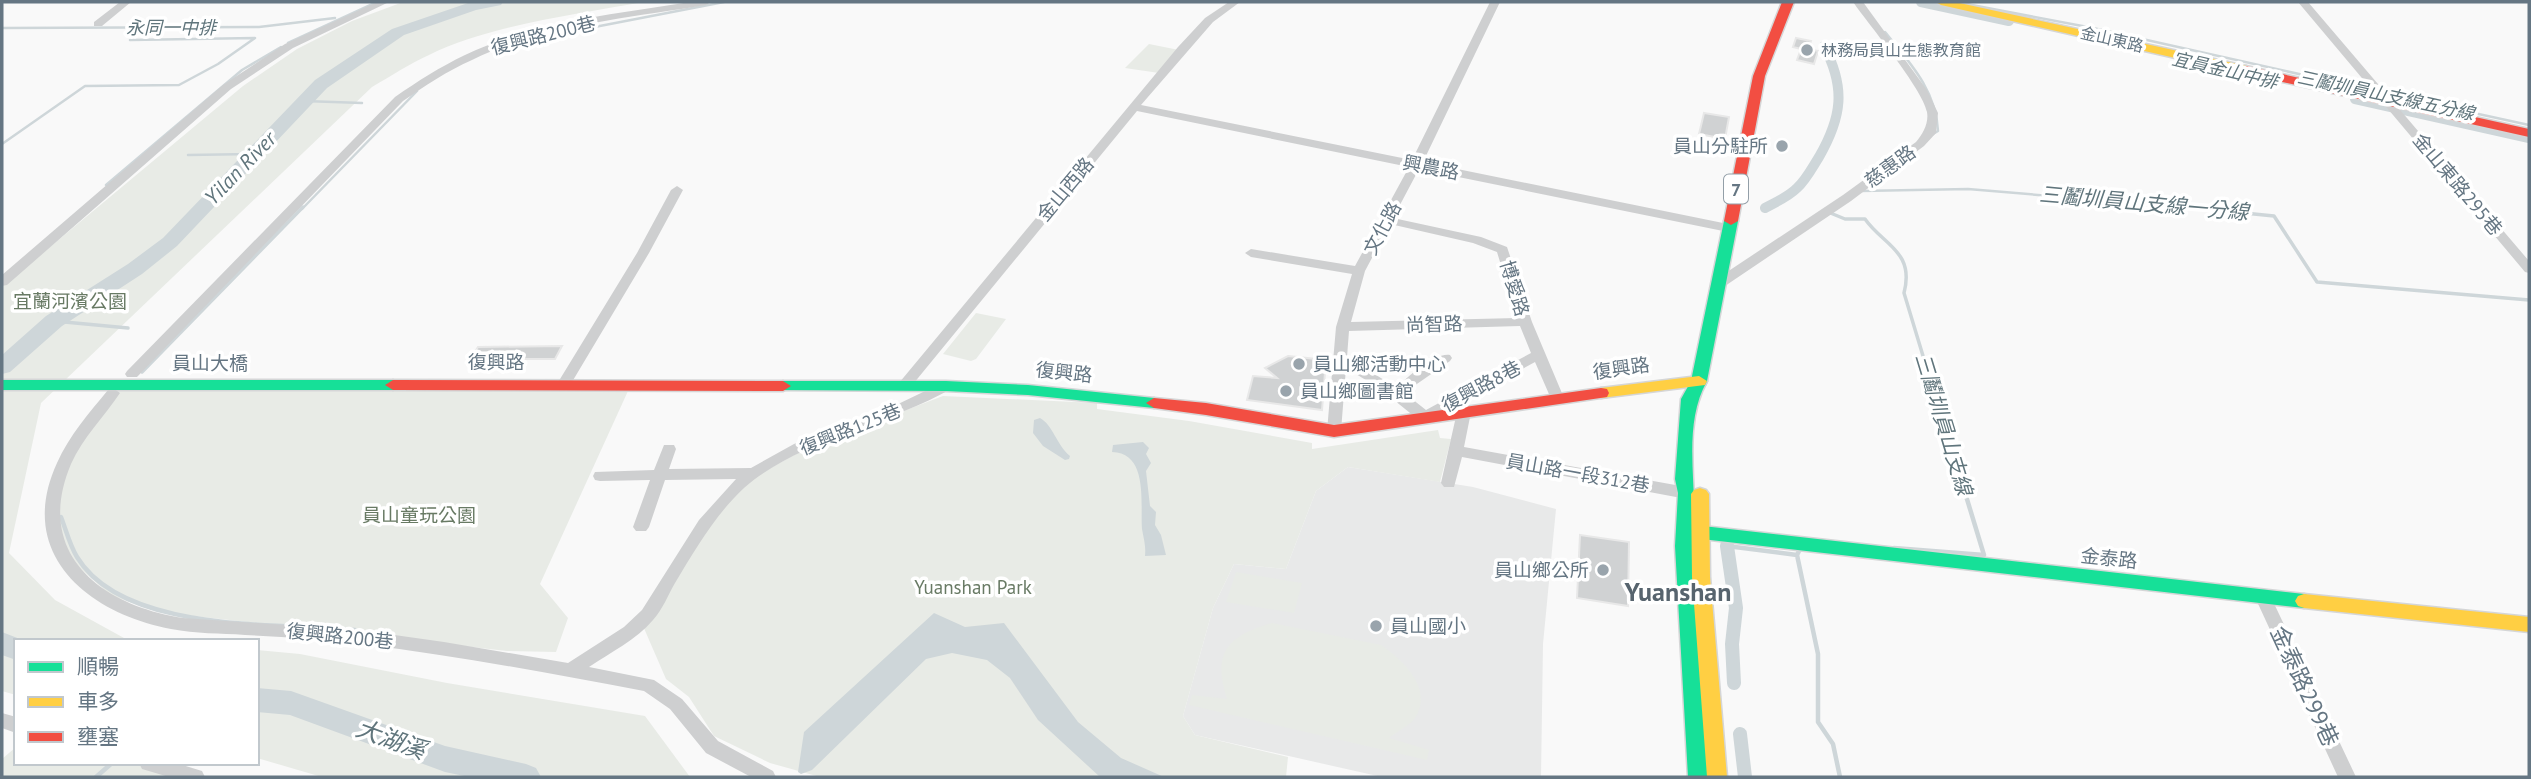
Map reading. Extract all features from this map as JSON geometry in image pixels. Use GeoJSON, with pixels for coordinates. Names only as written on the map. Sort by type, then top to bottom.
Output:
{"type":"FeatureCollection","features":[{"type":"Feature","properties":{"kind":"street"},"geometry":{"type":"LineString","coordinates":[[99,24],[126,2]]}},
{"type":"Feature","properties":{"kind":"street"},"geometry":{"type":"LineString","coordinates":[[2,282],[236,80],[289,46],[384,2]]}},
{"type":"Feature","properties":{"kind":"street","name":"復興路200巷"},"geometry":{"type":"LineString","coordinates":[[132,374],[399,99],[429,76],[462,58],[504,42],[546,31],[706,2]]}},
{"type":"Feature","properties":{"kind":"street","name":"金山西路"},"geometry":{"type":"LineString","coordinates":[[904,386],[1133,107],[1209,20],[1235,2]]}},
{"type":"Feature","properties":{"kind":"street","name":"文化路"},"geometry":{"type":"LineString","coordinates":[[1334,431],[1343,327],[1359,271],[1416,164],[1495,2]]}},
{"type":"Feature","properties":{"kind":"street","name":"7"},"geometry":{"type":"LineString","coordinates":[[1699,777],[1686,613],[1694,494],[1684,479],[1689,399],[1699,381],[1759,76],[1788,2]]}},
{"type":"Feature","properties":{"kind":"street","name":"慈惠路"},"geometry":{"type":"LineString","coordinates":[[1720,284],[1847,198],[1920,144],[1930,133],[1933,113],[1922,90],[1858,2]]}},
{"type":"Feature","properties":{"kind":"street","name":"金山東路"},"geometry":{"type":"LineString","coordinates":[[1927,2],[1981,10]]}},
{"type":"Feature","properties":{"kind":"street","name":"金山東路"},"geometry":{"type":"LineString","coordinates":[[1941,2],[2529,133]]}},
{"type":"Feature","properties":{"kind":"street","name":"金山東路295巷"},"geometry":{"type":"LineString","coordinates":[[2304,2],[2529,269]]}},
{"type":"Feature","properties":{"kind":"street","name":"興農路"},"geometry":{"type":"LineString","coordinates":[[1133,107],[1728,228]]}},
{"type":"Feature","properties":{"kind":"street"},"geometry":{"type":"LineString","coordinates":[[564,384],[643,253],[677,190]]}},
{"type":"Feature","properties":{"kind":"street","name":"博愛路"},"geometry":{"type":"LineString","coordinates":[[1387,220],[1477,240],[1503,250],[1525,322],[1557,398]]}},
{"type":"Feature","properties":{"kind":"street"},"geometry":{"type":"LineString","coordinates":[[1251,253],[1359,271]]}},
{"type":"Feature","properties":{"kind":"street","name":"尚智路"},"geometry":{"type":"LineString","coordinates":[[1343,327],[1525,322]]}},
{"type":"Feature","properties":{"kind":"street","name":"復興路8巷"},"geometry":{"type":"LineString","coordinates":[[1425,417],[1538,355]]}},
{"type":"Feature","properties":{"kind":"street"},"geometry":{"type":"LineString","coordinates":[[1399,395],[1409,383],[1445,358]]}},
{"type":"Feature","properties":{"kind":"street"},"geometry":{"type":"LineString","coordinates":[[1339,359],[1399,395],[1425,417]]}},
{"type":"Feature","properties":{"kind":"street","name":"復興路"},"geometry":{"type":"LineString","coordinates":[[419,383],[946,386],[1028,390],[1206,409],[1334,431],[1557,398],[1699,381]]}},
{"type":"Feature","properties":{"kind":"street","name":"員山大橋"},"geometry":{"type":"LineString","coordinates":[[2,385],[106,388],[419,383]]}},
{"type":"Feature","properties":{"kind":"street","name":"復興路125巷"},"geometry":{"type":"LineString","coordinates":[[754,473],[812,442],[924,400],[946,386]]}},
{"type":"Feature","properties":{"kind":"street","name":"復興路200巷"},"geometry":{"type":"LineString","coordinates":[[106,388],[73,442],[63,467],[51,514],[51,529],[57,550],[72,575],[97,593],[121,607],[166,621],[376,639],[570,671],[655,689],[676,704],[712,747],[768,777]]}},
{"type":"Feature","properties":{"kind":"street"},"geometry":{"type":"LineString","coordinates":[[1449,483],[1464,412]]}},
{"type":"Feature","properties":{"kind":"street"},"geometry":{"type":"LineString","coordinates":[[641,527],[669,449]]}},
{"type":"Feature","properties":{"kind":"street","name":"員山路一段312巷"},"geometry":{"type":"LineString","coordinates":[[1455,451],[1694,494]]}},
{"type":"Feature","properties":{"kind":"street"},"geometry":{"type":"LineString","coordinates":[[600,476],[754,473]]}},
{"type":"Feature","properties":{"kind":"street"},"geometry":{"type":"LineString","coordinates":[[570,671],[585,658],[620,641],[648,615],[697,535],[720,504],[754,473]]}},
{"type":"Feature","properties":{"kind":"street","name":"7"},"geometry":{"type":"LineString","coordinates":[[1692,531],[1717,777]]}},
{"type":"Feature","properties":{"kind":"street","name":"金泰路"},"geometry":{"type":"LineString","coordinates":[[1692,531],[1980,566],[2529,625]]}},
{"type":"Feature","properties":{"kind":"street","name":"金泰路299巷"},"geometry":{"type":"LineString","coordinates":[[2262,595],[2347,777]]}},
{"type":"Feature","properties":{"kind":"street"},"geometry":{"type":"LineString","coordinates":[[154,765],[188,776]]}},
{"type":"Feature","properties":{"kind":"shaded area"},"geometry":{"type":"Polygon","coordinates":[[[1040,418],[1070,456],[1069,459],[1065,460],[1043,446],[1033,433],[1034,420],[1040,418]]]}},
{"type":"Feature","properties":{"kind":"shaded area"},"geometry":{"type":"Polygon","coordinates":[[[1143,442],[1149,448],[1146,454],[1151,463],[1146,471],[1150,506],[1156,512],[1155,525],[1161,535],[1166,555],[1145,556],[1137,470],[1132,461],[1124,455],[1112,452],[1113,445],[1143,442]]]}},
{"type":"Feature","properties":{"kind":"shaded area","name":"員山國小"},"geometry":{"type":"Polygon","coordinates":[[[1348,467],[1473,487],[1556,509],[1543,644],[1541,777],[1382,777],[1195,735],[1183,716],[1213,608],[1234,564],[1286,569],[1316,491],[1348,467]]]}},
{"type":"Feature","properties":{"kind":"shaded area"},"geometry":{"type":"Polygon","coordinates":[[[934,613],[965,627],[1004,623],[1078,722],[1121,758],[1164,777],[1100,777],[1038,720],[1010,678],[987,660],[952,653],[926,659],[812,770],[801,774],[798,772],[804,732],[934,613]]]}},
{"type":"Feature","properties":{"kind":"green space","name":"宜蘭河濱公園"},"geometry":{"type":"Polygon","coordinates":[[[403,2],[644,2],[535,22],[479,36],[422,59],[372,87],[41,403],[9,553],[55,600],[124,638],[134,639],[14,639],[14,694],[2,691],[2,287],[243,86],[297,49],[352,21],[403,2]]]}},
{"type":"Feature","properties":{"kind":"green space"},"geometry":{"type":"Polygon","coordinates":[[[1149,44],[1179,50],[1159,73],[1125,68],[1149,44]]]}},
{"type":"Feature","properties":{"kind":"green space"},"geometry":{"type":"Polygon","coordinates":[[[976,313],[1006,319],[976,359],[971,361],[943,354],[976,313]]]}},
{"type":"Feature","properties":{"kind":"green space","name":"員山童玩公園"},"geometry":{"type":"Polygon","coordinates":[[[112,389],[628,391],[540,584],[568,618],[556,652],[507,651],[158,612],[110,595],[57,548],[62,461],[112,389]]]}},
{"type":"Feature","properties":{"kind":"green space","name":"Yuanshan Park"},"geometry":{"type":"Polygon","coordinates":[[[943,396],[1097,403],[1097,409],[1189,421],[1312,443],[1312,449],[1438,430],[1440,438],[1451,439],[1440,482],[1348,467],[1316,491],[1286,569],[1234,564],[1213,608],[1183,716],[1195,735],[1288,757],[1286,777],[820,777],[770,763],[714,736],[689,697],[666,679],[643,626],[722,507],[759,474],[811,446],[943,396]]]}},
{"type":"Feature","properties":{"kind":"green space"},"geometry":{"type":"Polygon","coordinates":[[[1236,572],[1302,583],[1294,613],[1226,602],[1236,572]]]}},
{"type":"Feature","properties":{"kind":"green space"},"geometry":{"type":"Polygon","coordinates":[[[1272,623],[1381,645],[1398,659],[1418,686],[1420,707],[1412,721],[1389,738],[1429,750],[1427,760],[1189,705],[1192,695],[1227,699],[1221,670],[1227,649],[1244,634],[1272,623]]]}},
{"type":"Feature","properties":{"kind":"green space"},"geometry":{"type":"Polygon","coordinates":[[[259,650],[300,654],[447,683],[645,716],[690,777],[322,777],[259,759],[259,650]]]}},
{"type":"Feature","properties":{"kind":"green space"},"geometry":{"type":"Polygon","coordinates":[[[14,749],[14,765],[142,765],[184,775],[2,777],[2,759],[14,749]]]}},
{"type":"Feature","properties":{"kind":"building","name":"林務局員山生態教育館"},"geometry":{"type":"Polygon","coordinates":[[[1796,38],[1811,41],[1808,49],[1818,51],[1814,64],[1797,60],[1801,49],[1793,47],[1796,38]]]}},
{"type":"Feature","properties":{"kind":"building"},"geometry":{"type":"Polygon","coordinates":[[[1704,113],[1729,117],[1725,139],[1699,134],[1704,113]]]}},
{"type":"Feature","properties":{"kind":"building"},"geometry":{"type":"Polygon","coordinates":[[[562,346],[555,359],[517,359],[515,363],[503,364],[505,360],[483,360],[481,364],[467,364],[478,347],[562,346]]]}},
{"type":"Feature","properties":{"kind":"building","name":"員山鄉圖書館"},"geometry":{"type":"Polygon","coordinates":[[[1288,356],[1326,360],[1322,410],[1247,400],[1253,376],[1277,378],[1265,368],[1288,356]]]}},
{"type":"Feature","properties":{"kind":"building","name":"員山鄉公所"},"geometry":{"type":"Polygon","coordinates":[[[1580,535],[1629,542],[1628,606],[1577,598],[1580,535]]]}},
{"type":"Feature","properties":{"kind":"waterway","name":"永同一中排"},"geometry":{"type":"LineString","coordinates":[[288,43],[377,2]]}},
{"type":"Feature","properties":{"kind":"waterway","name":"Yilan River"},"geometry":{"type":"LineString","coordinates":[[2,367],[54,321],[135,269],[170,242],[321,84],[398,32],[473,6],[495,2]]}},
{"type":"Feature","properties":{"kind":"waterway"},"geometry":{"type":"LineString","coordinates":[[517,42],[724,2]]}},
{"type":"Feature","properties":{"kind":"waterway","name":"宜員金山中排"},"geometry":{"type":"LineString","coordinates":[[1921,2],[2009,21]]}},
{"type":"Feature","properties":{"kind":"waterway","name":"三鬮圳員山支線五分線"},"geometry":{"type":"LineString","coordinates":[[1956,2],[2093,28],[2375,91]]}},
{"type":"Feature","properties":{"kind":"waterway","name":"永同一中排"},"geometry":{"type":"LineString","coordinates":[[147,27],[259,27],[335,18]]}},
{"type":"Feature","properties":{"kind":"waterway","name":"永同一中排"},"geometry":{"type":"LineString","coordinates":[[2,28],[147,27]]}},
{"type":"Feature","properties":{"kind":"waterway"},"geometry":{"type":"LineString","coordinates":[[2,144],[85,86],[179,85],[218,64],[255,38],[130,40],[147,27]]}},
{"type":"Feature","properties":{"kind":"waterway","name":"三鬮圳員山支線"},"geometry":{"type":"LineString","coordinates":[[1885,32],[1927,90],[1936,116],[1938,131],[1933,134]]}},
{"type":"Feature","properties":{"kind":"waterway"},"geometry":{"type":"LineString","coordinates":[[1765,208],[1797,188],[1819,157],[1833,129],[1838,89],[1836,75],[1824,46]]}},
{"type":"Feature","properties":{"kind":"waterway"},"geometry":{"type":"LineString","coordinates":[[106,185],[242,70],[281,47]]}},
{"type":"Feature","properties":{"kind":"waterway"},"geometry":{"type":"LineString","coordinates":[[302,209],[417,91]]}},
{"type":"Feature","properties":{"kind":"waterway","name":"三鬮圳員山支線五分線"},"geometry":{"type":"LineString","coordinates":[[2382,93],[2529,125]]}},
{"type":"Feature","properties":{"kind":"waterway","name":"宜員金山中排"},"geometry":{"type":"LineString","coordinates":[[2355,99],[2529,138]]}},
{"type":"Feature","properties":{"kind":"waterway"},"geometry":{"type":"LineString","coordinates":[[304,101],[362,103]]}},
{"type":"Feature","properties":{"kind":"waterway"},"geometry":{"type":"LineString","coordinates":[[188,155],[252,154]]}},
{"type":"Feature","properties":{"kind":"waterway","name":"三鬮圳員山支線一分線"},"geometry":{"type":"LineString","coordinates":[[1861,191],[1968,189],[2199,208]]}},
{"type":"Feature","properties":{"kind":"waterway"},"geometry":{"type":"LineString","coordinates":[[142,372],[303,207]]}},
{"type":"Feature","properties":{"kind":"waterway","name":"三鬮圳員山支線一分線"},"geometry":{"type":"LineString","coordinates":[[2184,207],[2199,208]]}},
{"type":"Feature","properties":{"kind":"waterway","name":"三鬮圳員山支線一分線"},"geometry":{"type":"LineString","coordinates":[[2199,208],[2205,209]]}},
{"type":"Feature","properties":{"kind":"waterway","name":"三鬮圳員山支線一分線"},"geometry":{"type":"LineString","coordinates":[[2199,208],[2274,216],[2317,282],[2529,300]]}},
{"type":"Feature","properties":{"kind":"waterway","name":"三鬮圳員山支線"},"geometry":{"type":"LineString","coordinates":[[1828,212],[1845,219],[1865,219],[1901,258],[1905,267],[1904,293],[1956,465]]}},
{"type":"Feature","properties":{"kind":"waterway"},"geometry":{"type":"LineString","coordinates":[[54,321],[128,328]]}},
{"type":"Feature","properties":{"kind":"waterway","name":"三鬮圳員山支線"},"geometry":{"type":"LineString","coordinates":[[1894,548],[1984,555],[1956,463]]}},
{"type":"Feature","properties":{"kind":"waterway"},"geometry":{"type":"LineString","coordinates":[[61,517],[77,557],[99,582],[129,599],[165,612],[204,619],[355,630]]}},
{"type":"Feature","properties":{"kind":"waterway"},"geometry":{"type":"LineString","coordinates":[[1727,546],[1797,555]]}},
{"type":"Feature","properties":{"kind":"waterway"},"geometry":{"type":"LineString","coordinates":[[1727,546],[1736,608],[1732,644],[1734,683]]}},
{"type":"Feature","properties":{"kind":"waterway","name":"三鬮圳員山支線"},"geometry":{"type":"LineString","coordinates":[[1797,555],[1800,549]]}},
{"type":"Feature","properties":{"kind":"waterway","name":"三鬮圳員山支線"},"geometry":{"type":"LineString","coordinates":[[1797,555],[1818,654],[1818,722],[1833,744],[1840,777]]}},
{"type":"Feature","properties":{"kind":"waterway","name":"大湖溪"},"geometry":{"type":"LineString","coordinates":[[2,643],[14,648]]}},
{"type":"Feature","properties":{"kind":"waterway","name":"大湖溪"},"geometry":{"type":"LineString","coordinates":[[259,700],[291,703],[445,759],[526,777]]}},
{"type":"Feature","properties":{"kind":"waterway"},"geometry":{"type":"LineString","coordinates":[[1740,734],[1745,777]]}},
{"type":"Feature","properties":{"kind":"waterway"},"geometry":{"type":"LineString","coordinates":[[96,777],[110,765]]}},
{"type":"Feature","properties":{"kind":"traffic: fast"},"geometry":{"type":"LineString","coordinates":[[1698,777],[1684,546],[1687,493],[1683,479],[1689,399],[1699,381],[1731,221]]}},
{"type":"Feature","properties":{"kind":"traffic: fast"},"geometry":{"type":"LineString","coordinates":[[2,385],[393,385]]}},
{"type":"Feature","properties":{"kind":"traffic: fast"},"geometry":{"type":"LineString","coordinates":[[783,386],[946,386],[1028,390],[1154,403]]}},
{"type":"Feature","properties":{"kind":"traffic: fast"},"geometry":{"type":"LineString","coordinates":[[1688,531],[2304,601]]}},
{"type":"Feature","properties":{"kind":"traffic: slow"},"geometry":{"type":"LineString","coordinates":[[1941,2],[2246,70]]}},
{"type":"Feature","properties":{"kind":"traffic: slow"},"geometry":{"type":"LineString","coordinates":[[1601,393],[1699,381]]}},
{"type":"Feature","properties":{"kind":"traffic: slow"},"geometry":{"type":"LineString","coordinates":[[1700,494],[1701,577],[1717,777]]}},
{"type":"Feature","properties":{"kind":"traffic: slow"},"geometry":{"type":"LineString","coordinates":[[2304,601],[2529,625]]}},
{"type":"Feature","properties":{"kind":"traffic: jam"},"geometry":{"type":"LineString","coordinates":[[1731,221],[1759,76],[1788,2]]}},
{"type":"Feature","properties":{"kind":"traffic: jam"},"geometry":{"type":"LineString","coordinates":[[2246,70],[2529,133]]}},
{"type":"Feature","properties":{"kind":"traffic: jam"},"geometry":{"type":"LineString","coordinates":[[393,385],[783,386]]}},
{"type":"Feature","properties":{"kind":"traffic: jam"},"geometry":{"type":"LineString","coordinates":[[1154,403],[1334,431],[1601,393]]}},
{"type":"Feature","properties":{"kind":"place","name":"林務局員山生態教育館"},"geometry":{"type":"Point","coordinates":[1807,50]}},
{"type":"Feature","properties":{"kind":"place","name":"員山分駐所"},"geometry":{"type":"Point","coordinates":[1782,146]}},
{"type":"Feature","properties":{"kind":"place","name":"員山鄉活動中心"},"geometry":{"type":"Point","coordinates":[1299,364]}},
{"type":"Feature","properties":{"kind":"place","name":"員山鄉圖書館"},"geometry":{"type":"Point","coordinates":[1286,391]}},
{"type":"Feature","properties":{"kind":"place","name":"員山鄉公所"},"geometry":{"type":"Point","coordinates":[1603,570]}},
{"type":"Feature","properties":{"kind":"place","name":"員山國小"},"geometry":{"type":"Point","coordinates":[1376,626]}},
{"type":"Feature","properties":{"kind":"district","name":"Yuanshan"},"geometry":{"type":"Point","coordinates":[1678,591]}}]}
